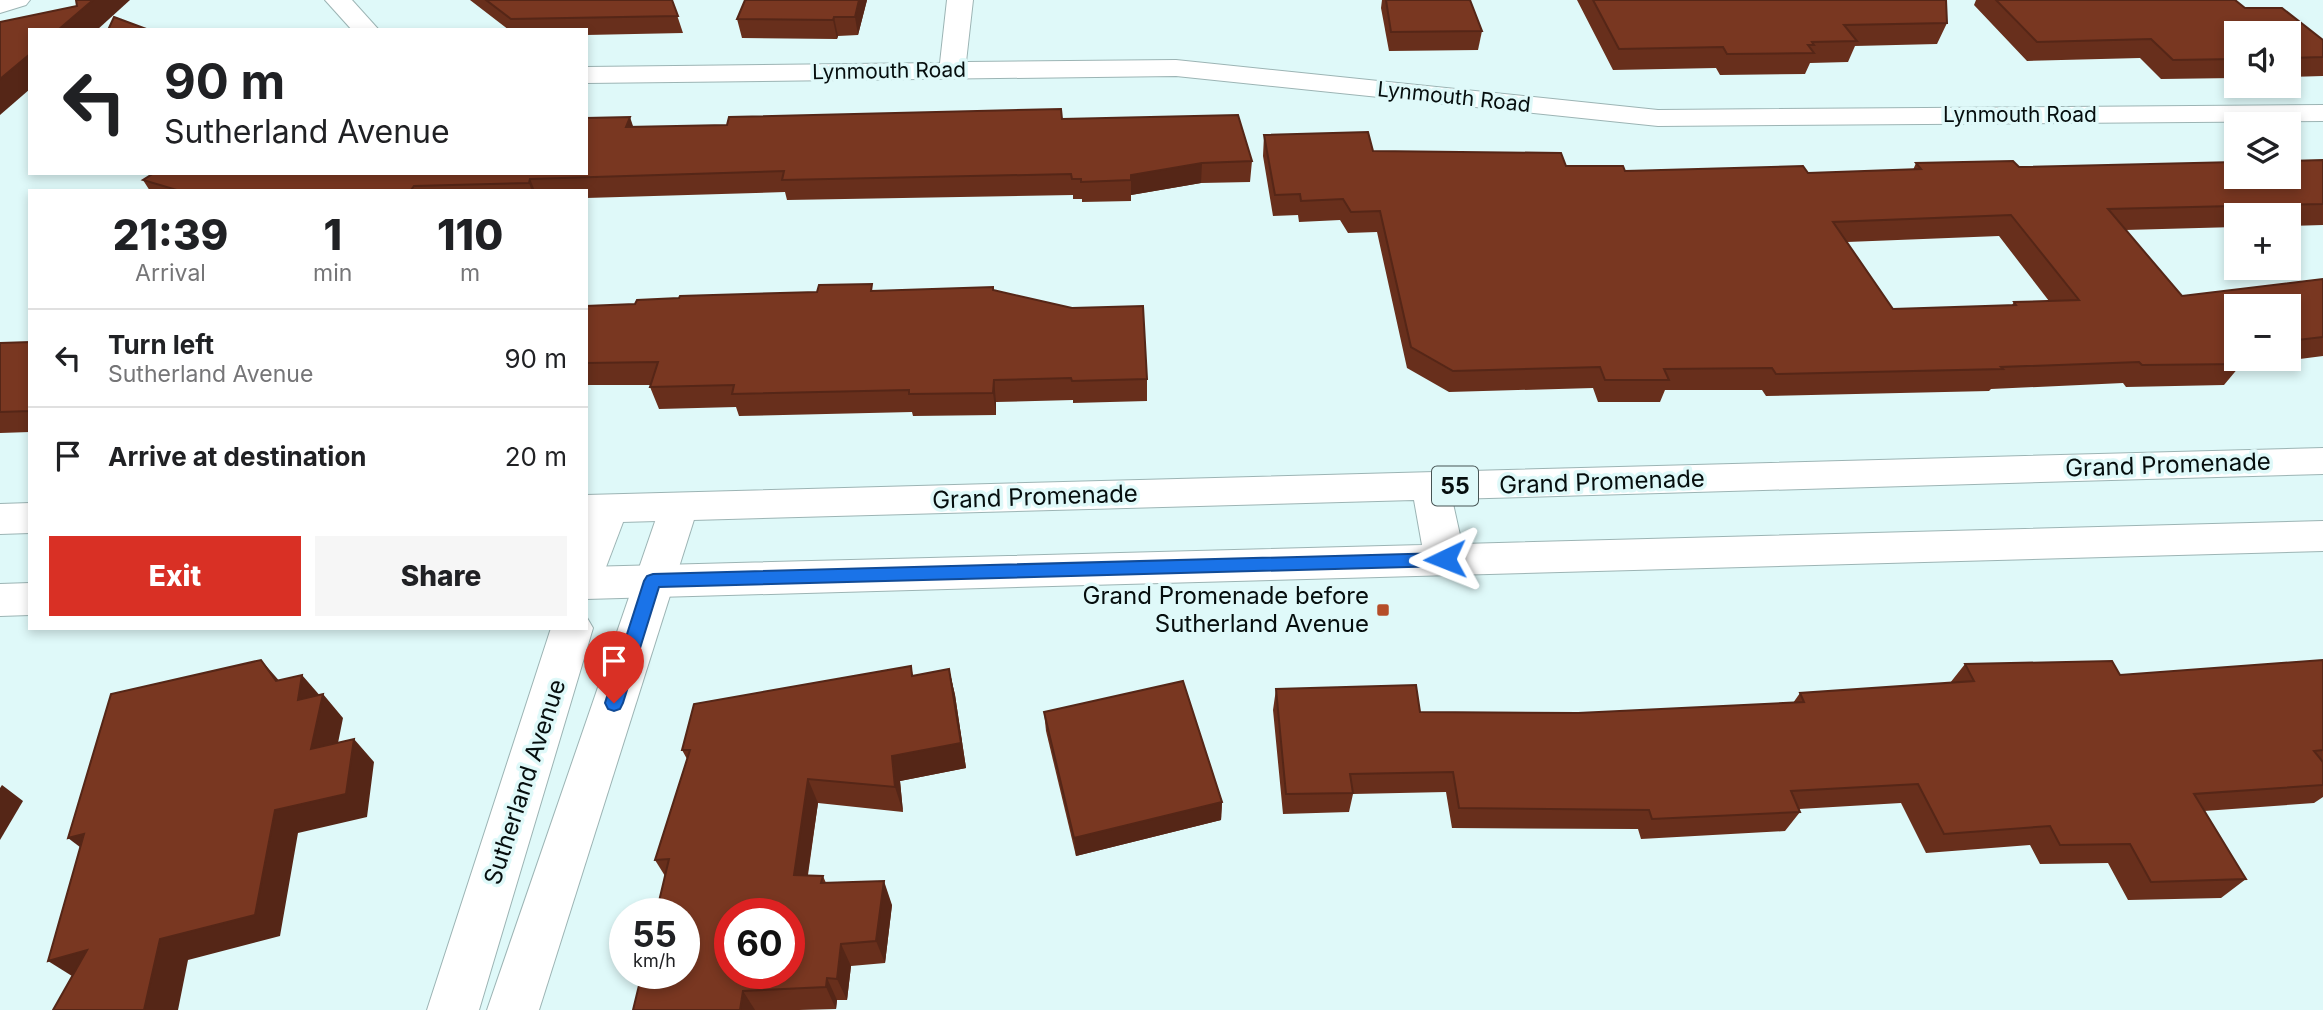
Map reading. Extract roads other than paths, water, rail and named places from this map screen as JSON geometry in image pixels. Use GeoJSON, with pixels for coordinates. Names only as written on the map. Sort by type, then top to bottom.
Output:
{"type":"FeatureCollection","features":[{"type":"Feature","properties":{"kind":"street"},"geometry":{"type":"LineString","coordinates":[[0,5],[17,0]]}},
{"type":"Feature","properties":{"kind":"street"},"geometry":{"type":"LineString","coordinates":[[338,0],[364,28]]}},
{"type":"Feature","properties":{"kind":"street"},"geometry":{"type":"LineString","coordinates":[[952,71],[960,0]]}},
{"type":"Feature","properties":{"kind":"street","name":"Lynmouth Road"},"geometry":{"type":"LineString","coordinates":[[588,75],[1176,68],[1658,118],[2323,113]]}},
{"type":"Feature","properties":{"kind":"street","name":"Grand Promenade"},"geometry":{"type":"LineString","coordinates":[[598,509],[2323,461]]}},
{"type":"Feature","properties":{"kind":"street"},"geometry":{"type":"LineString","coordinates":[[1431,487],[1445,559]]}},
{"type":"Feature","properties":{"kind":"street"},"geometry":{"type":"LineString","coordinates":[[513,1010],[678,507]]}},
{"type":"Feature","properties":{"kind":"street"},"geometry":{"type":"LineString","coordinates":[[588,562],[598,509]]}},
{"type":"Feature","properties":{"kind":"street"},"geometry":{"type":"LineString","coordinates":[[0,519],[28,518]]}},
{"type":"Feature","properties":{"kind":"street"},"geometry":{"type":"LineString","coordinates":[[588,583],[2323,536]]}},
{"type":"Feature","properties":{"kind":"street"},"geometry":{"type":"LineString","coordinates":[[0,600],[28,599]]}},
{"type":"Feature","properties":{"kind":"street","name":"Sutherland Avenue"},"geometry":{"type":"LineString","coordinates":[[453,1010],[571,630]]}},
{"type":"Feature","properties":{"kind":"street"},"geometry":{"type":"LineString","coordinates":[[477,934],[538,933]]}},
{"type":"Feature","properties":{"kind":"place","name":"Grand Promenade before Sutherland Avenue"},"geometry":{"type":"Point","coordinates":[1383,610]}}]}
